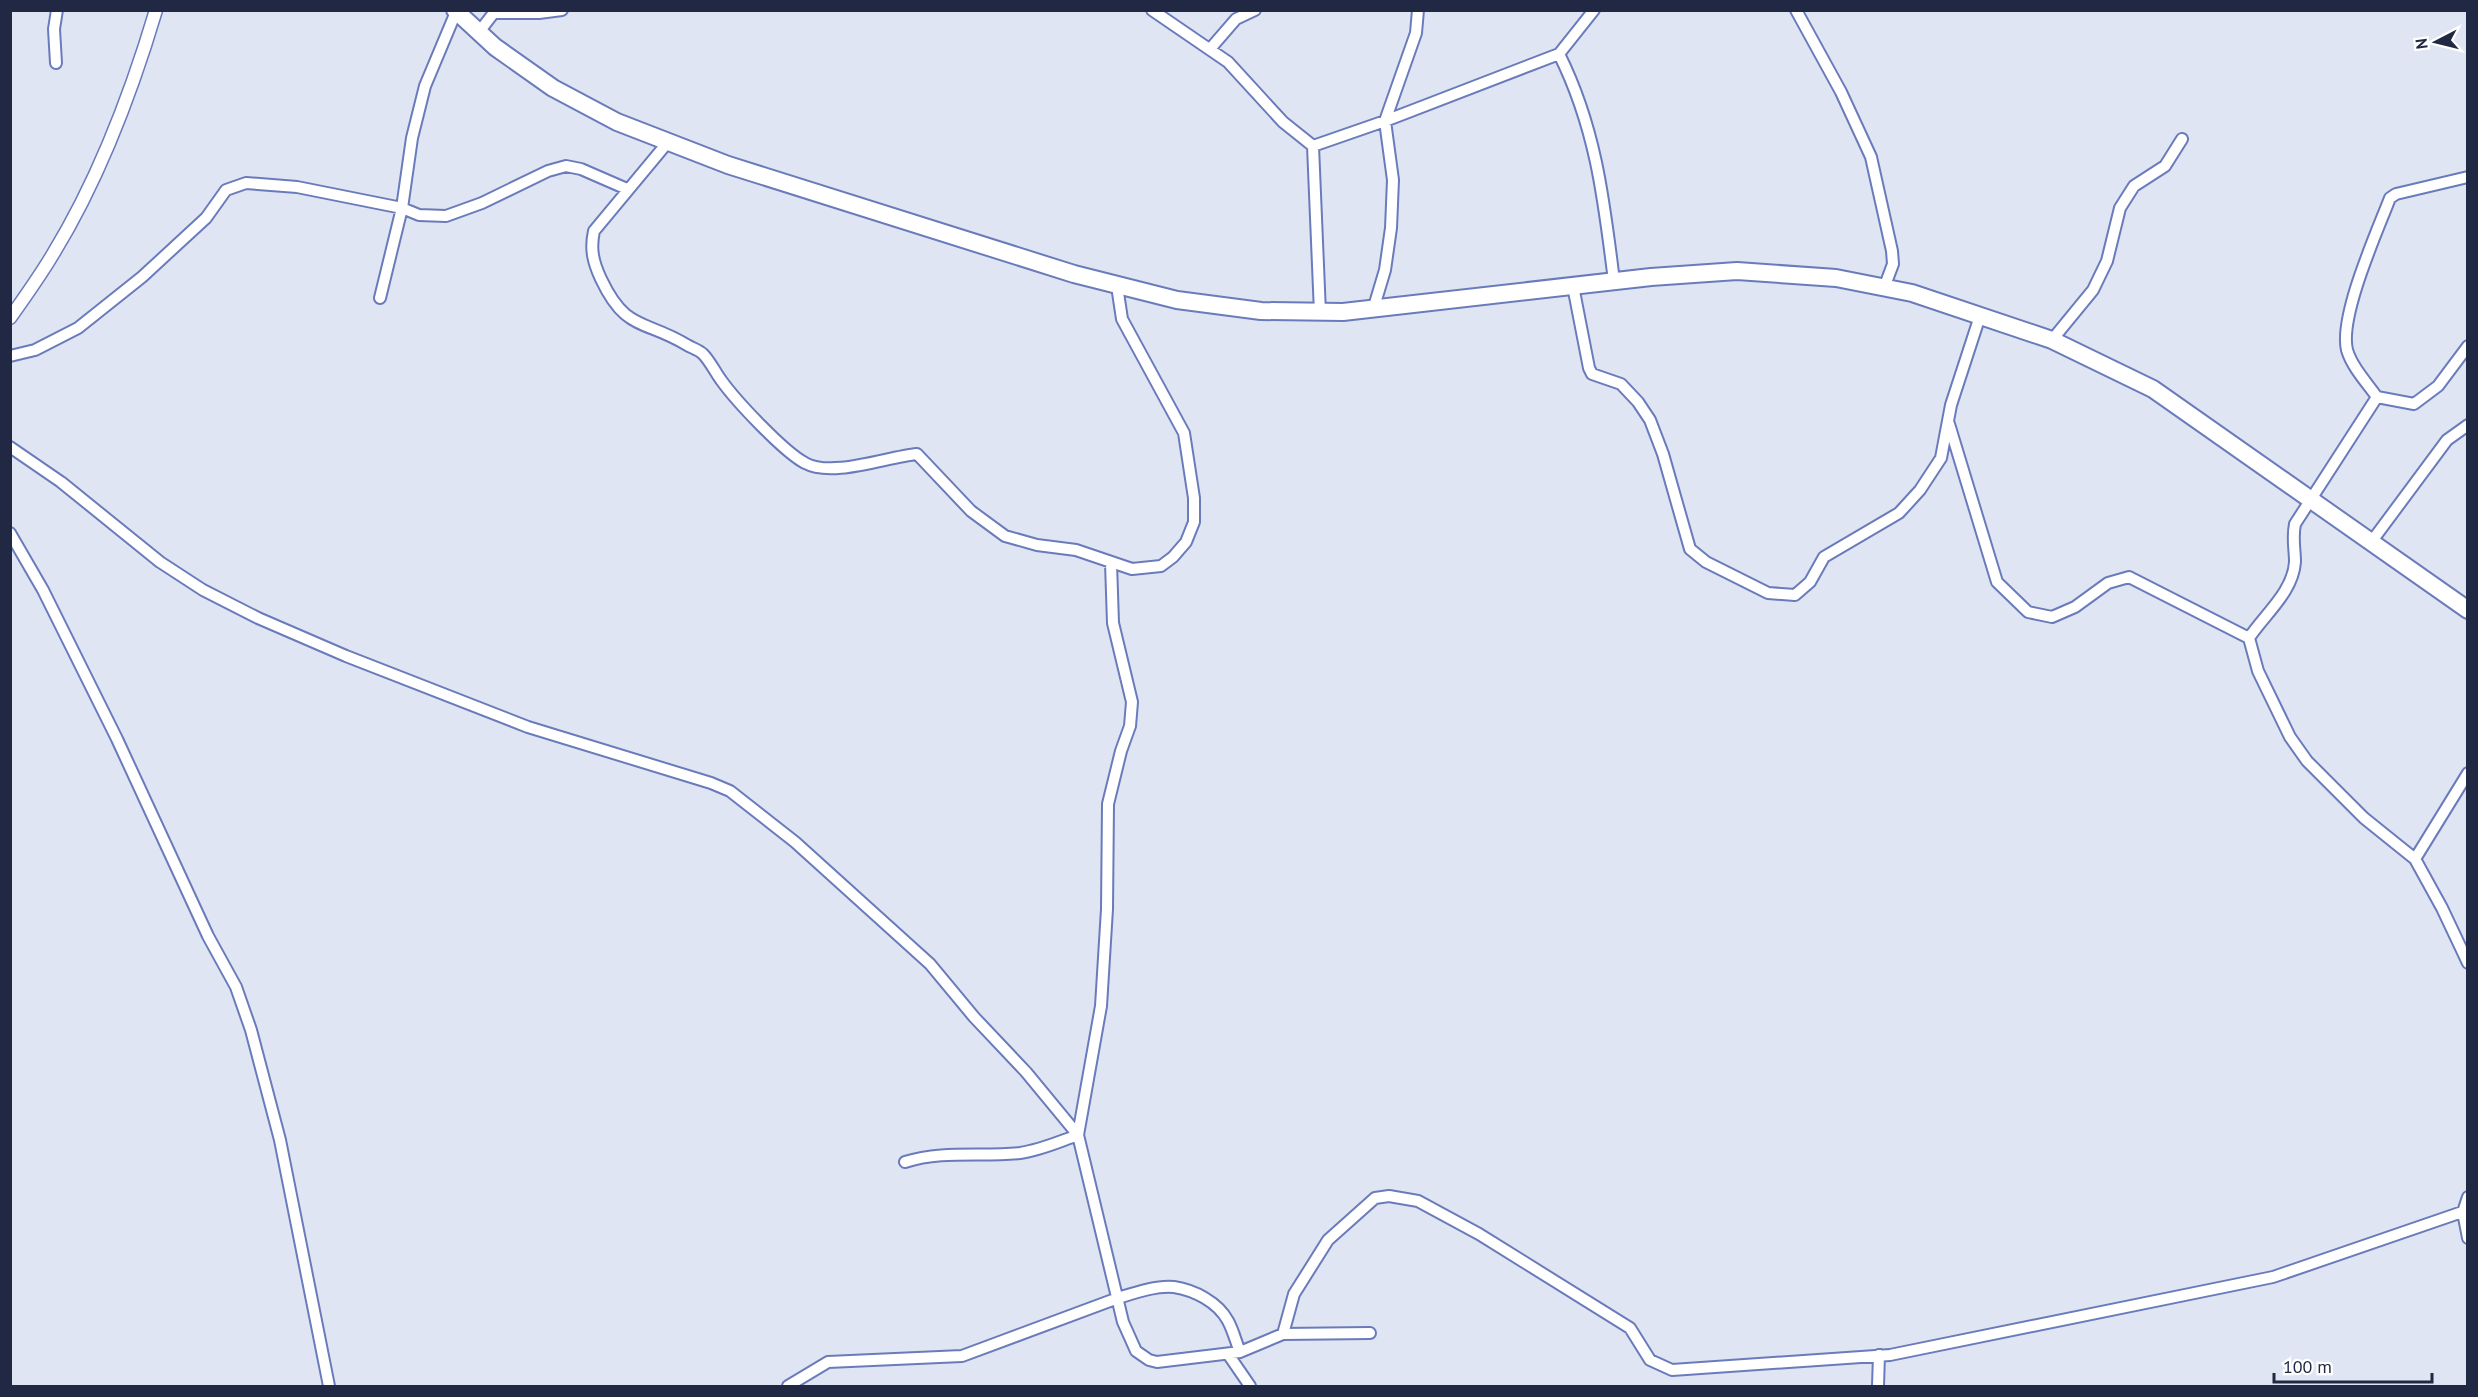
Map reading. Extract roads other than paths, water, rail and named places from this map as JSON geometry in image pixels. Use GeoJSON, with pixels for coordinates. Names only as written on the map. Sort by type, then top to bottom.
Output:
{"type":"FeatureCollection","features":[{"type":"Feature","properties":{"kind":"main road"},"geometry":{"type":"LineString","coordinates":[[455,11],[495,48],[553,88],[616,122],[728,165],[1117,286],[1177,300],[1261,310],[1320,313],[1373,310],[1614,281],[1737,271],[1836,278],[1912,293],[2052,340],[2153,389],[2468,610]]}},
{"type":"Feature","properties":{"kind":"street"},"geometry":{"type":"LineString","coordinates":[[56,63],[54,29],[57,10]]}},
{"type":"Feature","properties":{"kind":"street"},"geometry":{"type":"LineString","coordinates":[[10,318],[54,252],[109,146],[143,55],[156,10]]}},
{"type":"Feature","properties":{"kind":"street"},"geometry":{"type":"LineString","coordinates":[[478,32],[496,12],[539,13],[562,10]]}},
{"type":"Feature","properties":{"kind":"street"},"geometry":{"type":"LineString","coordinates":[[1152,10],[1228,62],[1283,122],[1313,146],[1320,313]]}},
{"type":"Feature","properties":{"kind":"street"},"geometry":{"type":"LineString","coordinates":[[1210,50],[1236,19],[1255,10]]}},
{"type":"Feature","properties":{"kind":"street"},"geometry":{"type":"LineString","coordinates":[[1373,310],[1385,270],[1391,228],[1393,180],[1385,121],[1416,33],[1419,10]]}},
{"type":"Feature","properties":{"kind":"street"},"geometry":{"type":"LineString","coordinates":[[1313,146],[1385,121],[1559,54],[1594,10]]}},
{"type":"Feature","properties":{"kind":"street"},"geometry":{"type":"LineString","coordinates":[[1796,10],[1841,92],[1871,157],[1892,251],[1893,264],[1884,288]]}},
{"type":"Feature","properties":{"kind":"street"},"geometry":{"type":"LineString","coordinates":[[380,298],[402,208],[412,138],[425,86],[455,11]]}},
{"type":"Feature","properties":{"kind":"street"},"geometry":{"type":"LineString","coordinates":[[1559,54],[1575,87],[1585,116],[1603,193],[1614,281]]}},
{"type":"Feature","properties":{"kind":"street"},"geometry":{"type":"LineString","coordinates":[[2052,340],[2093,291],[2107,261],[2120,208],[2134,186],[2164,166],[2182,139]]}},
{"type":"Feature","properties":{"kind":"street"},"geometry":{"type":"LineString","coordinates":[[668,142],[594,231],[591,246],[594,264],[608,294],[622,313],[637,324],[675,338],[703,354],[721,381],[757,420],[804,463],[817,467],[842,467],[892,456],[917,454],[971,511],[1005,536],[1037,545],[1076,550],[1132,569],[1161,566],[1173,557],[1186,542],[1194,522],[1194,498],[1184,433],[1122,319],[1117,286]]}},
{"type":"Feature","properties":{"kind":"street"},"geometry":{"type":"LineString","coordinates":[[10,356],[35,350],[78,328],[142,277],[206,218],[226,190],[246,183],[297,187],[402,208],[419,215],[446,216],[482,203],[548,171],[566,166],[580,169],[627,189]]}},
{"type":"Feature","properties":{"kind":"street"},"geometry":{"type":"LineString","coordinates":[[2468,177],[2396,194],[2390,198],[2350,310],[2347,348],[2353,363],[2377,397],[2414,404],[2438,386],[2468,346]]}},
{"type":"Feature","properties":{"kind":"street"},"geometry":{"type":"LineString","coordinates":[[1573,286],[1589,368],[1592,374],[1621,384],[1638,402],[1650,420],[1663,454],[1690,549],[1706,562],[1768,593],[1795,595],[1810,582],[1824,557],[1899,513],[1920,490],[1941,459],[1951,405],[1980,316]]}},
{"type":"Feature","properties":{"kind":"street"},"geometry":{"type":"LineString","coordinates":[[2377,397],[2313,500],[2295,524],[2292,538],[2295,563],[2283,596],[2262,619],[2250,638],[2258,671],[2290,737],[2307,761],[2364,818],[2415,859],[2442,908],[2468,963]]}},
{"type":"Feature","properties":{"kind":"street"},"geometry":{"type":"LineString","coordinates":[[1949,424],[1997,582],[2028,612],[2052,617],[2075,607],[2108,583],[2129,577],[2250,638]]}},
{"type":"Feature","properties":{"kind":"street"},"geometry":{"type":"LineString","coordinates":[[2372,541],[2447,440],[2468,425]]}},
{"type":"Feature","properties":{"kind":"street"},"geometry":{"type":"LineString","coordinates":[[10,447],[61,482],[160,561],[203,590],[258,618],[346,656],[528,727],[711,783],[730,791],[795,842],[930,964],[974,1017],[1026,1072],[1078,1135]]}},
{"type":"Feature","properties":{"kind":"street"},"geometry":{"type":"LineString","coordinates":[[10,533],[43,590],[117,739],[208,936],[236,987],[251,1030],[280,1140],[329,1386]]}},
{"type":"Feature","properties":{"kind":"street"},"geometry":{"type":"LineString","coordinates":[[1111,563],[1113,623],[1132,702],[1131,726],[1121,751],[1108,804],[1107,909],[1101,1006],[1078,1135],[1124,1322],[1136,1352],[1157,1362],[1240,1352],[1283,1334],[1370,1333]]}},
{"type":"Feature","properties":{"kind":"street"},"geometry":{"type":"LineString","coordinates":[[2415,859],[2468,773]]}},
{"type":"Feature","properties":{"kind":"street"},"geometry":{"type":"LineString","coordinates":[[905,1162],[924,1156],[1030,1151],[1078,1135]]}},
{"type":"Feature","properties":{"kind":"street"},"geometry":{"type":"LineString","coordinates":[[1283,1334],[1294,1294],[1328,1240],[1375,1198],[1389,1196],[1418,1201],[1479,1234],[1630,1328],[1650,1360],[1672,1370],[1890,1355],[2273,1277],[2465,1211]]}},
{"type":"Feature","properties":{"kind":"street"},"geometry":{"type":"LineString","coordinates":[[2468,1197],[2465,1211],[2468,1238]]}},
{"type":"Feature","properties":{"kind":"street"},"geometry":{"type":"LineString","coordinates":[[788,1386],[828,1362],[962,1356],[1118,1298],[1138,1292],[1172,1287],[1200,1296],[1215,1305],[1228,1320],[1240,1352]]}},
{"type":"Feature","properties":{"kind":"street"},"geometry":{"type":"LineString","coordinates":[[1228,1354],[1250,1386]]}},
{"type":"Feature","properties":{"kind":"street"},"geometry":{"type":"LineString","coordinates":[[1878,1386],[1880,1355]]}}]}
